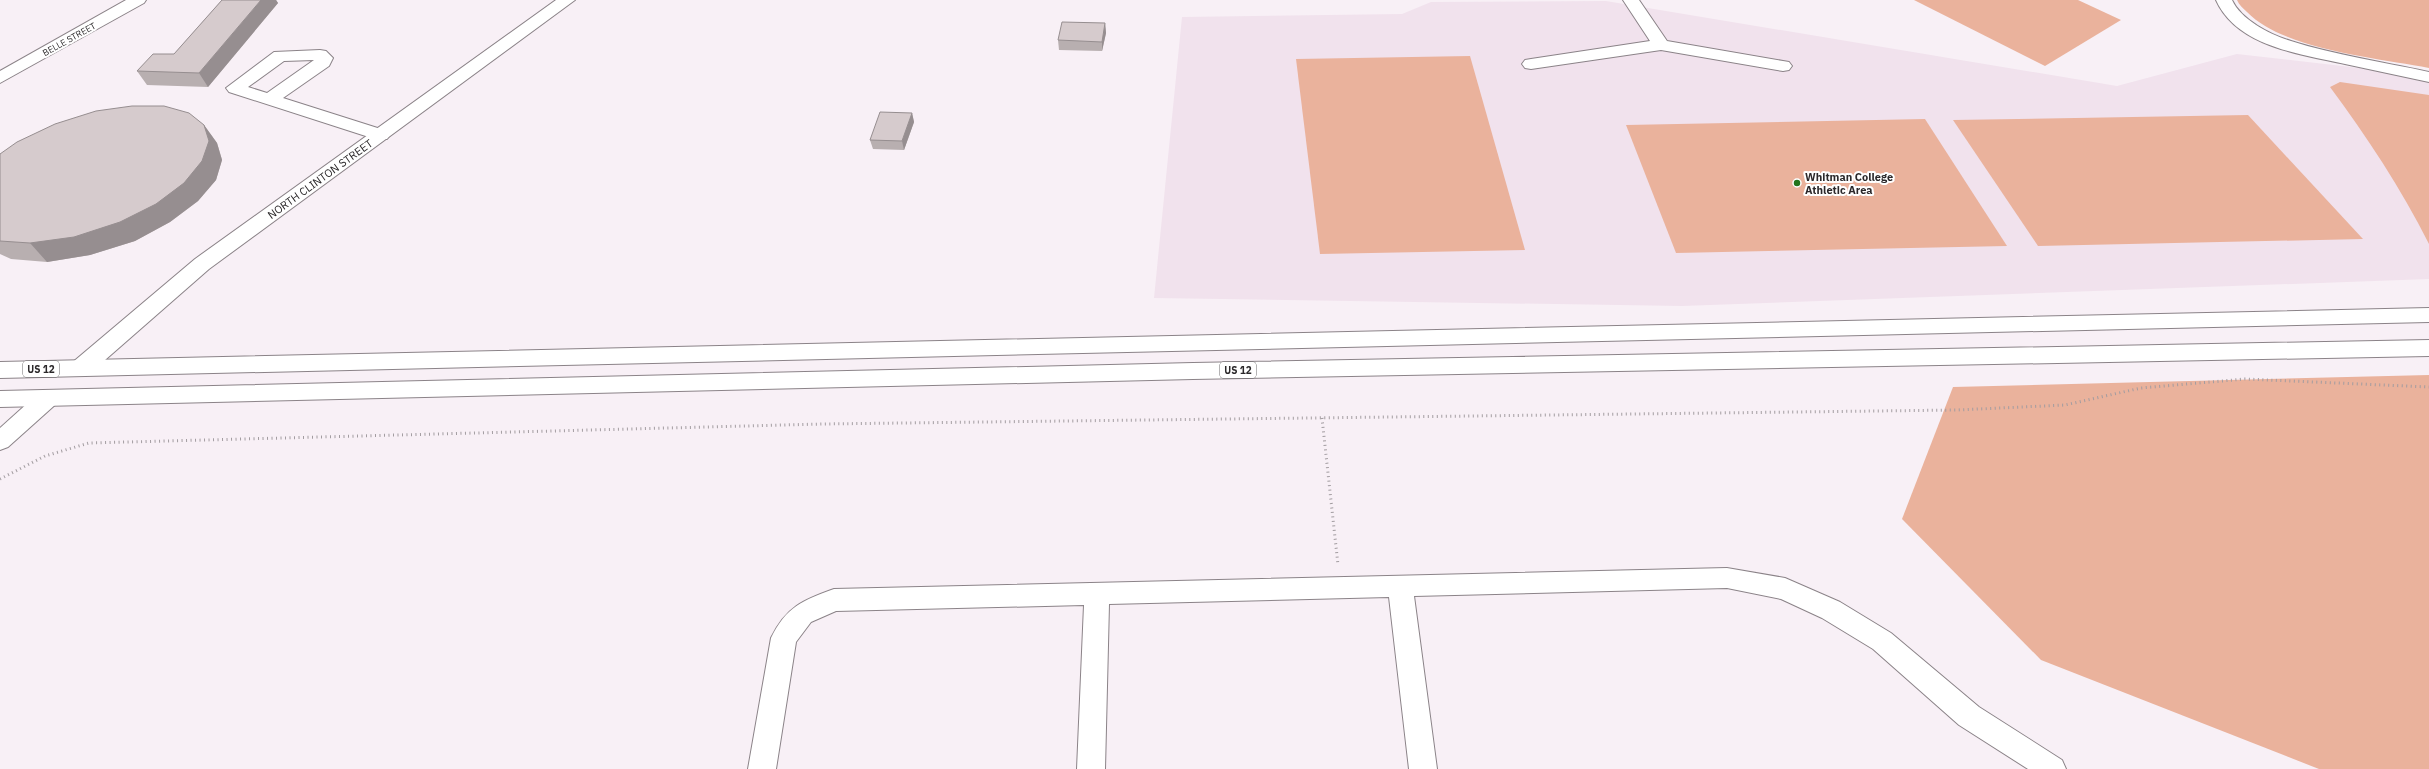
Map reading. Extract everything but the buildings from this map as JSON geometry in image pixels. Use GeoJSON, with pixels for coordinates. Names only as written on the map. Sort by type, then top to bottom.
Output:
{"type":"FeatureCollection","features":[{"type":"Feature","properties":{"kind":"main road","name":"BELLE STREET"},"geometry":{"type":"LineString","coordinates":[[0,78],[138,0]]}},
{"type":"Feature","properties":{"kind":"main road","name":"NORTH CLINTON STREET"},"geometry":{"type":"LineString","coordinates":[[81,368],[192,273],[567,0]]}},
{"type":"Feature","properties":{"kind":"main road"},"geometry":{"type":"LineString","coordinates":[[1631,0],[1661,45]]}},
{"type":"Feature","properties":{"kind":"main road"},"geometry":{"type":"LineString","coordinates":[[2224,0],[2229,10],[2255,32],[2285,45],[2429,77]]}},
{"type":"Feature","properties":{"kind":"main road"},"geometry":{"type":"LineString","coordinates":[[1531,64],[1661,45],[1783,66]]}},
{"type":"Feature","properties":{"kind":"main road"},"geometry":{"type":"LineString","coordinates":[[270,99],[381,135]]}},
{"type":"Feature","properties":{"kind":"main road","name":"US 12"},"geometry":{"type":"LineString","coordinates":[[0,370],[603,357],[1205,341],[2429,315]]}},
{"type":"Feature","properties":{"kind":"main road","name":"US 12"},"geometry":{"type":"LineString","coordinates":[[0,400],[1201,370],[2429,348]]}},
{"type":"Feature","properties":{"kind":"main road"},"geometry":{"type":"LineString","coordinates":[[0,441],[48,398],[66,388],[86,384],[348,376],[603,357]]}},
{"type":"Feature","properties":{"kind":"main road"},"geometry":{"type":"LineString","coordinates":[[0,385],[55,380],[72,374],[81,368]]}},
{"type":"Feature","properties":{"kind":"main road"},"geometry":{"type":"LineString","coordinates":[[762,769],[784,638],[802,614],[834,600],[1727,578],[1785,589],[1831,610],[1882,641],[1969,716],[2052,769]]}},
{"type":"Feature","properties":{"kind":"main road"},"geometry":{"type":"LineString","coordinates":[[1400,586],[1423,769]]}},
{"type":"Feature","properties":{"kind":"main road"},"geometry":{"type":"LineString","coordinates":[[1092,769],[1096,594]]}},
{"type":"Feature","properties":{"kind":"path"},"geometry":{"type":"LineString","coordinates":[[0,479],[45,456],[89,444],[822,424],[1965,409],[2065,404],[2141,388],[2245,379],[2429,388]]}},
{"type":"Feature","properties":{"kind":"path"},"geometry":{"type":"LineString","coordinates":[[1322,418],[1341,588]]}},
{"type":"Feature","properties":{"kind":"shaded area"},"geometry":{"type":"Polygon","coordinates":[[[1914,0],[2078,0],[2121,20],[2045,66],[1914,0]]]}},
{"type":"Feature","properties":{"kind":"shaded area"},"geometry":{"type":"Polygon","coordinates":[[[2237,0],[2429,0],[2429,68],[2358,56],[2307,44],[2263,25],[2247,12],[2237,0]]]}},
{"type":"Feature","properties":{"kind":"shaded area","name":"Whitman College Athletic Area"},"geometry":{"type":"Polygon","coordinates":[[[1606,1],[2117,86],[2237,54],[2429,76],[2429,279],[1682,306],[1154,298],[1182,17],[1402,14],[1431,2],[1606,1]]]}},
{"type":"Feature","properties":{"kind":"shaded area"},"geometry":{"type":"Polygon","coordinates":[[[1470,56],[1525,250],[1320,254],[1296,59],[1470,56]]]}},
{"type":"Feature","properties":{"kind":"shaded area"},"geometry":{"type":"Polygon","coordinates":[[[2340,82],[2429,95],[2429,244],[2383,163],[2330,87],[2340,82]]]}},
{"type":"Feature","properties":{"kind":"shaded area"},"geometry":{"type":"Polygon","coordinates":[[[2248,115],[2363,239],[2038,246],[1953,120],[2248,115]]]}},
{"type":"Feature","properties":{"kind":"shaded area"},"geometry":{"type":"Polygon","coordinates":[[[1925,119],[2007,246],[1676,253],[1626,125],[1925,119]]]}},
{"type":"Feature","properties":{"kind":"shaded area"},"geometry":{"type":"Polygon","coordinates":[[[2429,375],[2429,769],[2319,769],[2041,660],[1902,519],[1953,387],[2429,375]]]}},
{"type":"Feature","properties":{"kind":"place","name":"Whitman College Athletic Area"},"geometry":{"type":"Point","coordinates":[1797,183]}}]}
